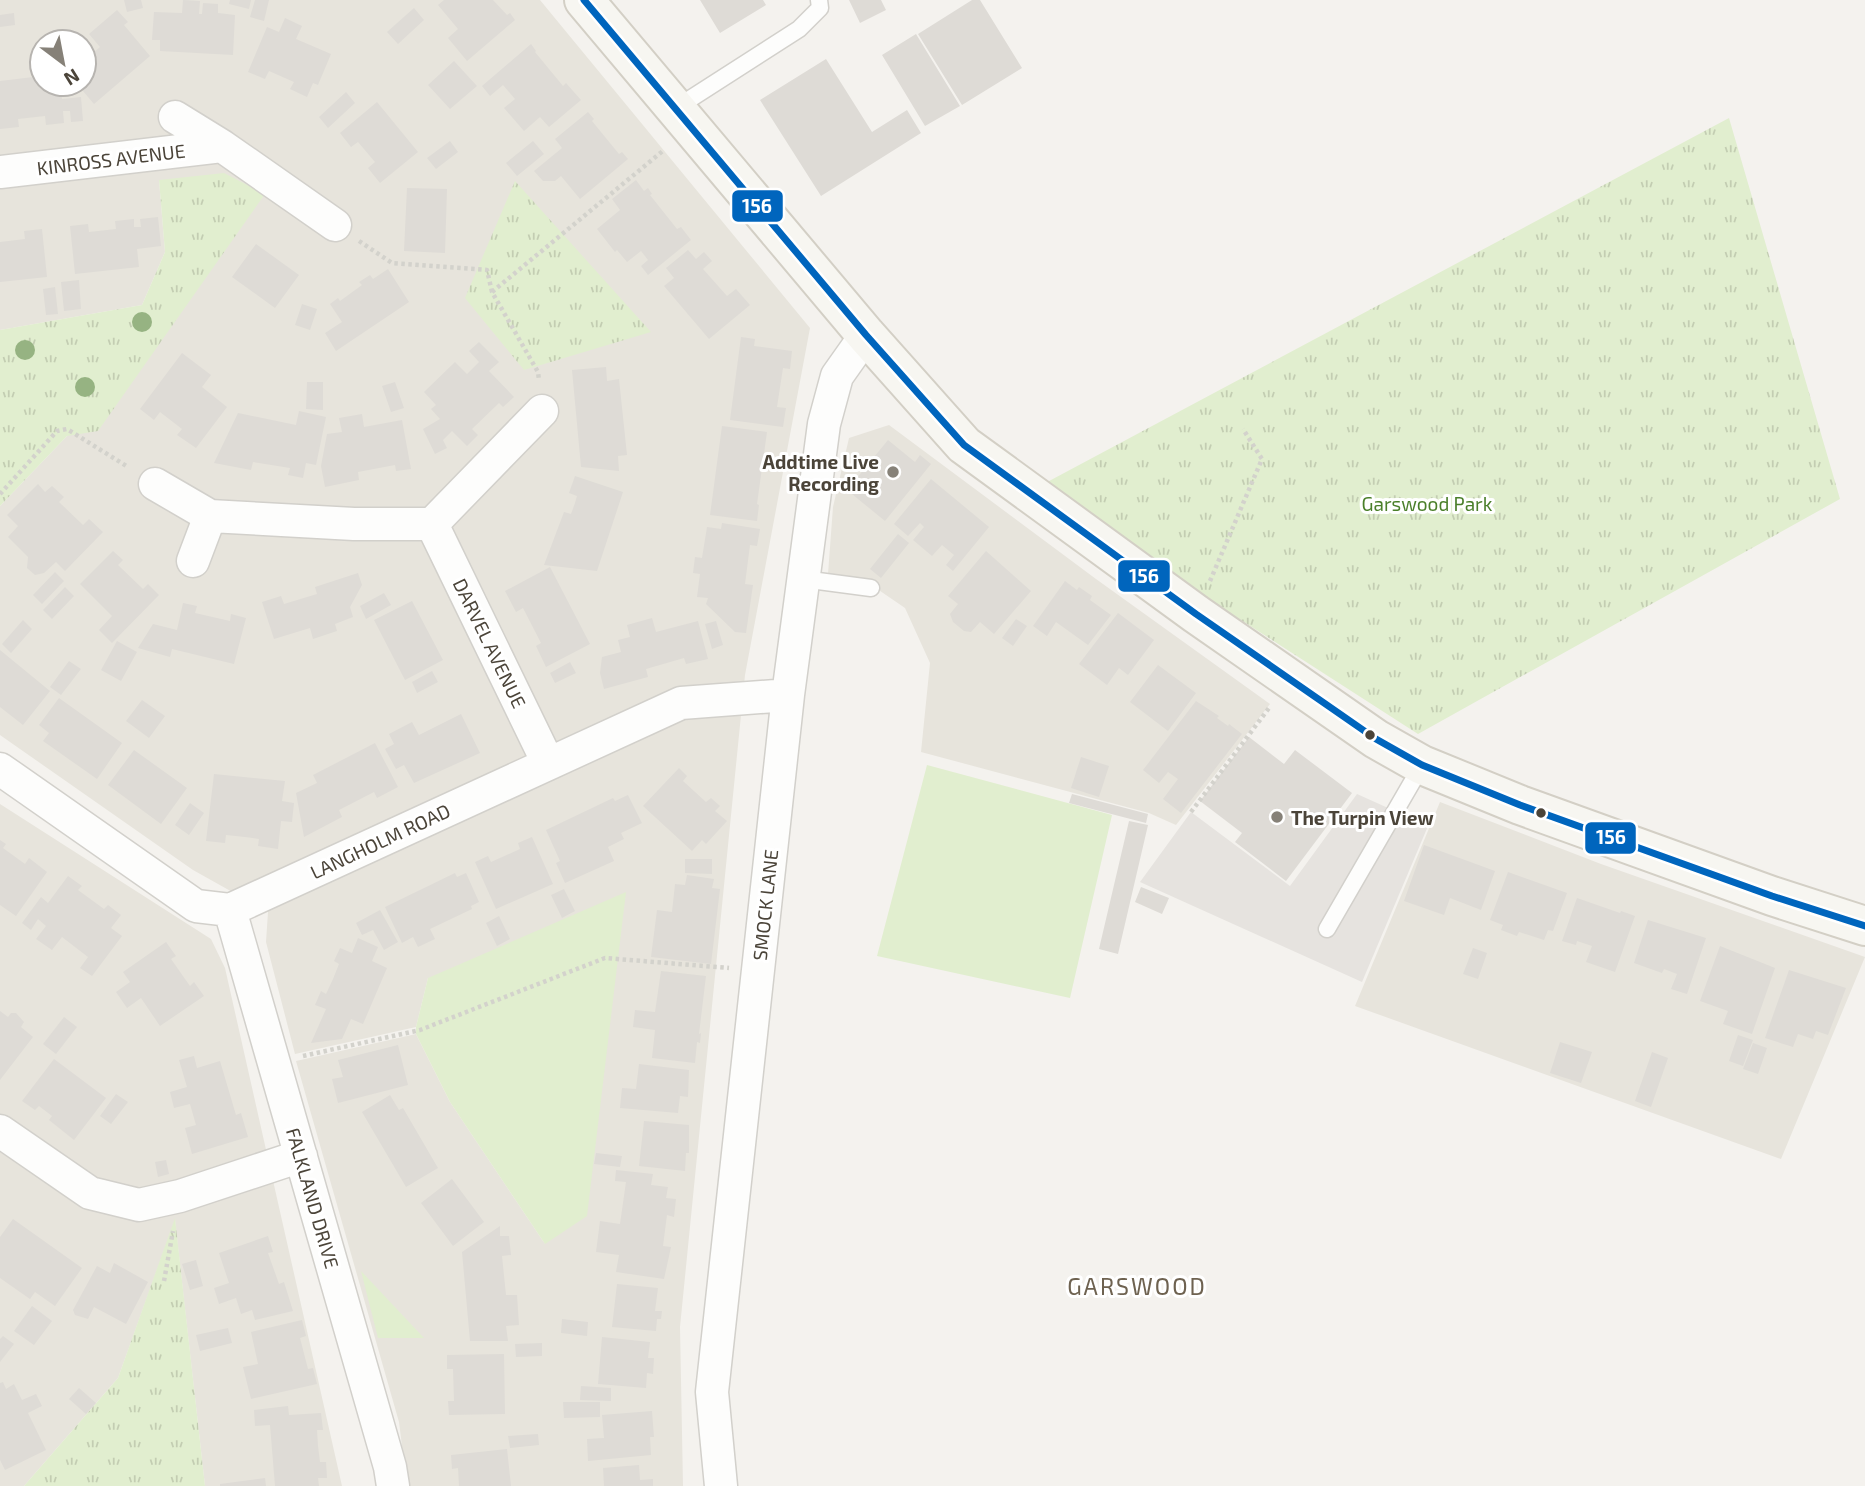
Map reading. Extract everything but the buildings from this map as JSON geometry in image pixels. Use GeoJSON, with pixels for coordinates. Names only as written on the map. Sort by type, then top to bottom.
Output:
{"type":"FeatureCollection","features":[{"type":"Feature","properties":{"kind":"street"},"geometry":{"type":"LineString","coordinates":[[584,0],[866,335],[964,444],[1196,614],[1376,739],[1422,765],[1520,805],[1772,896],[1865,926]]}},
{"type":"Feature","properties":{"kind":"street","name":"KINROSS AVENUE"},"geometry":{"type":"LineString","coordinates":[[175,117],[222,146],[335,226]]}},
{"type":"Feature","properties":{"kind":"street","name":"KINROSS AVENUE"},"geometry":{"type":"LineString","coordinates":[[0,172],[222,146]]}},
{"type":"Feature","properties":{"kind":"street","name":"SMOCK LANE"},"geometry":{"type":"LineString","coordinates":[[721,1486],[712,1392],[788,695],[824,424],[837,376],[866,335]]}},
{"type":"Feature","properties":{"kind":"street"},"geometry":{"type":"LineString","coordinates":[[542,401],[545,444]]}},
{"type":"Feature","properties":{"kind":"street"},"geometry":{"type":"LineString","coordinates":[[155,484],[210,516],[354,524],[432,524],[542,401]]}},
{"type":"Feature","properties":{"kind":"street"},"geometry":{"type":"LineString","coordinates":[[193,561],[210,516]]}},
{"type":"Feature","properties":{"kind":"street","name":"DARVEL AVENUE"},"geometry":{"type":"LineString","coordinates":[[432,524],[548,763]]}},
{"type":"Feature","properties":{"kind":"street","name":"LANGHOLM ROAD"},"geometry":{"type":"LineString","coordinates":[[230,910],[681,703],[788,695]]}},
{"type":"Feature","properties":{"kind":"street"},"geometry":{"type":"LineString","coordinates":[[0,769],[196,905],[230,910]]}},
{"type":"Feature","properties":{"kind":"street","name":"FALKLAND DRIVE"},"geometry":{"type":"LineString","coordinates":[[230,910],[390,1467],[393,1486]]}},
{"type":"Feature","properties":{"kind":"street"},"geometry":{"type":"LineString","coordinates":[[0,1131],[90,1194],[139,1205],[180,1196],[301,1156]]}},
{"type":"Feature","properties":{"kind":"lane"},"geometry":{"type":"LineString","coordinates":[[684,117],[799,29],[820,8],[819,0]]}},
{"type":"Feature","properties":{"kind":"lane"},"geometry":{"type":"LineString","coordinates":[[803,579],[871,588]]}},
{"type":"Feature","properties":{"kind":"lane"},"geometry":{"type":"LineString","coordinates":[[1327,929],[1422,765]]}},
{"type":"Feature","properties":{"kind":"path"},"geometry":{"type":"LineString","coordinates":[[492,292],[684,117]]}},
{"type":"Feature","properties":{"kind":"path"},"geometry":{"type":"LineString","coordinates":[[335,226],[392,263],[487,270],[492,292],[538,372],[542,401]]}},
{"type":"Feature","properties":{"kind":"path"},"geometry":{"type":"LineString","coordinates":[[0,494],[57,431],[67,429],[155,484]]}},
{"type":"Feature","properties":{"kind":"path"},"geometry":{"type":"LineString","coordinates":[[1196,614],[1262,459],[1242,429]]}},
{"type":"Feature","properties":{"kind":"path"},"geometry":{"type":"LineString","coordinates":[[1191,812],[1290,680]]}},
{"type":"Feature","properties":{"kind":"path"},"geometry":{"type":"LineString","coordinates":[[274,1062],[420,1030],[605,958],[757,971]]}},
{"type":"Feature","properties":{"kind":"path"},"geometry":{"type":"LineString","coordinates":[[164,1281],[180,1196]]}},
{"type":"Feature","properties":{"kind":"shaded area"},"geometry":{"type":"Polygon","coordinates":[[[0,0],[540,0],[810,328],[745,675],[680,1327],[683,1486],[407,1486],[399,1422],[296,1061],[416,1034],[450,1102],[545,1244],[428,978],[416,1027],[295,1054],[266,942],[268,912],[193,870],[0,735],[0,506],[67,436],[265,194],[159,180],[165,252],[142,305],[0,330],[0,0]]]}},
{"type":"Feature","properties":{"kind":"shaded area"},"geometry":{"type":"Polygon","coordinates":[[[889,425],[1270,704],[1176,825],[1149,813],[921,752],[930,663],[905,608],[867,582],[828,574],[833,507],[849,438],[889,425]]]}},
{"type":"Feature","properties":{"kind":"shaded area"},"geometry":{"type":"Polygon","coordinates":[[[1357,794],[1428,826],[1362,982],[1140,882],[1191,812],[1290,886],[1357,794]]]}},
{"type":"Feature","properties":{"kind":"shaded area"},"geometry":{"type":"Polygon","coordinates":[[[1440,802],[1601,864],[1865,957],[1781,1159],[1355,1006],[1440,802]]]}},
{"type":"Feature","properties":{"kind":"shaded area"},"geometry":{"type":"Polygon","coordinates":[[[0,804],[211,939],[225,968],[342,1486],[205,1486],[175,1220],[118,1378],[24,1486],[0,1486],[0,804]]]}},
{"type":"Feature","properties":{"kind":"green space","name":"Garswood Park"},"geometry":{"type":"Polygon","coordinates":[[[1729,118],[1840,499],[1418,734],[1036,488],[1729,118]]]}},
{"type":"Feature","properties":{"kind":"green space"},"geometry":{"type":"Polygon","coordinates":[[[224,173],[265,194],[98,431],[67,436],[0,506],[0,330],[142,305],[165,252],[159,180],[224,173]]]}},
{"type":"Feature","properties":{"kind":"green space"},"geometry":{"type":"Polygon","coordinates":[[[515,181],[651,332],[524,370],[465,298],[515,181]]]}},
{"type":"Feature","properties":{"kind":"green space"},"geometry":{"type":"Polygon","coordinates":[[[927,765],[1112,815],[1070,998],[877,956],[927,765]]]}},
{"type":"Feature","properties":{"kind":"green space"},"geometry":{"type":"Polygon","coordinates":[[[626,892],[587,1216],[545,1244],[450,1102],[416,1034],[416,1027],[428,978],[626,892]]]}},
{"type":"Feature","properties":{"kind":"green space"},"geometry":{"type":"Polygon","coordinates":[[[175,1218],[205,1486],[24,1486],[118,1378],[175,1218]]]}},
{"type":"Feature","properties":{"kind":"green space"},"geometry":{"type":"Polygon","coordinates":[[[361,1271],[424,1338],[378,1338],[361,1271]]]}},
{"type":"Feature","properties":{"kind":"transit line","name":"156"},"geometry":{"type":"LineString","coordinates":[[584,0],[866,335],[964,445],[1196,614],[1376,739],[1422,765],[1520,805],[1772,896],[1865,926]]}},
{"type":"Feature","properties":{"kind":"place","name":"Addtime Live Recording"},"geometry":{"type":"Point","coordinates":[893,472]}},
{"type":"Feature","properties":{"kind":"place","name":"The Turpin View"},"geometry":{"type":"Point","coordinates":[1277,817]}},
{"type":"Feature","properties":{"kind":"district","name":"GARSWOOD"},"geometry":{"type":"Point","coordinates":[1137,1286]}}]}
